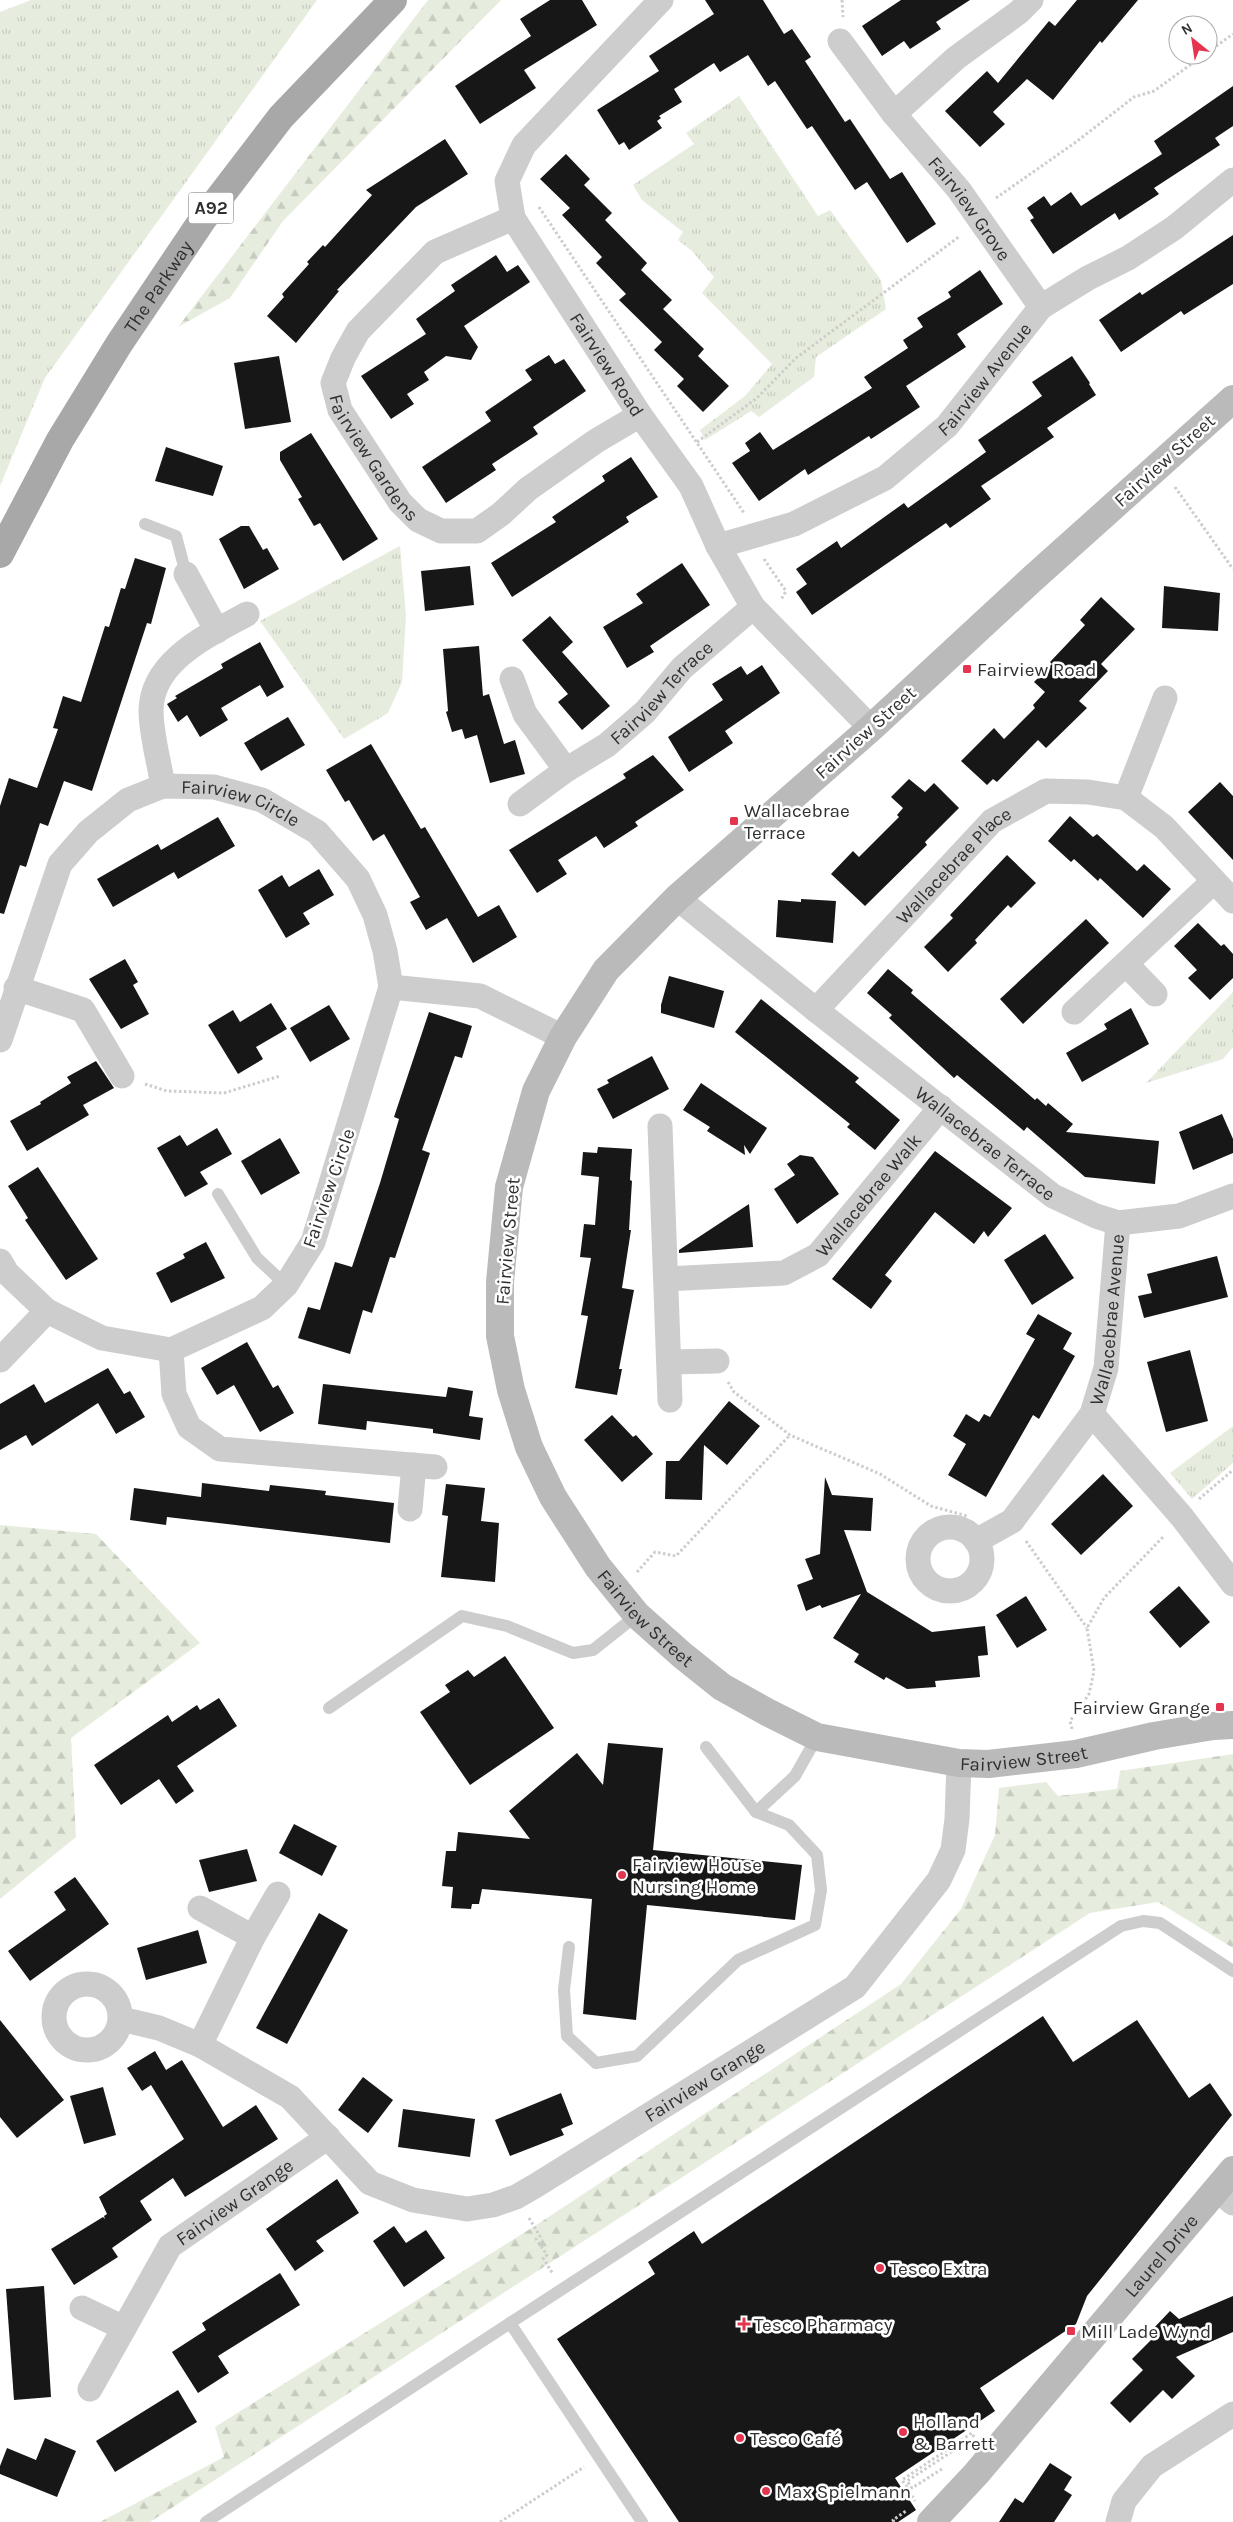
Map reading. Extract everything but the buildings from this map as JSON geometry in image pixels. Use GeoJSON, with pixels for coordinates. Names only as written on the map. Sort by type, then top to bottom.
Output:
{"type":"FeatureCollection","features":[{"type":"Feature","properties":{"kind":"main road","name":"The Parkway"},"geometry":{"type":"LineString","coordinates":[[0,554],[60,440],[119,344],[203,219],[281,117],[393,0]]}},
{"type":"Feature","properties":{"kind":"street","name":"Fairview Road"},"geometry":{"type":"LineString","coordinates":[[661,0],[524,145],[507,181],[513,218],[640,415],[691,486],[718,546],[761,615],[871,728]]}},
{"type":"Feature","properties":{"kind":"street"},"geometry":{"type":"LineString","coordinates":[[894,114],[956,58],[1019,12],[1031,0]]}},
{"type":"Feature","properties":{"kind":"street","name":"Fairview Grove"},"geometry":{"type":"LineString","coordinates":[[840,41],[894,114],[978,216],[1041,307]]}},
{"type":"Feature","properties":{"kind":"street","name":"Fairview Avenue"},"geometry":{"type":"LineString","coordinates":[[718,546],[794,524],[885,478],[947,426],[1041,307],[1088,278],[1128,258],[1167,233],[1233,180]]}},
{"type":"Feature","properties":{"kind":"street","name":"Fairview Gardens"},"geometry":{"type":"LineString","coordinates":[[513,218],[435,252],[358,331],[343,358],[333,383],[340,410],[400,502],[418,520],[441,531],[477,532],[536,484],[596,441],[640,415]]}},
{"type":"Feature","properties":{"kind":"street","name":"Fairview Street"},"geometry":{"type":"LineString","coordinates":[[1233,399],[1159,464],[871,728],[677,898],[606,970],[563,1037],[536,1091],[509,1187],[500,1282],[500,1336],[511,1390],[529,1447],[553,1497],[618,1592],[637,1615],[722,1687],[817,1738],[960,1763],[988,1764],[1076,1754],[1154,1736],[1213,1726],[1233,1725]]}},
{"type":"Feature","properties":{"kind":"street"},"geometry":{"type":"LineString","coordinates":[[186,574],[217,631]]}},
{"type":"Feature","properties":{"kind":"street","name":"Fairview Circle"},"geometry":{"type":"LineString","coordinates":[[163,786],[151,709],[156,686],[168,668],[186,650],[247,614]]}},
{"type":"Feature","properties":{"kind":"street","name":"Fairview Terrace"},"geometry":{"type":"LineString","coordinates":[[520,804],[566,770],[613,740],[645,712],[682,668],[761,615]]}},
{"type":"Feature","properties":{"kind":"street"},"geometry":{"type":"LineString","coordinates":[[512,679],[525,714],[566,770]]}},
{"type":"Feature","properties":{"kind":"street"},"geometry":{"type":"LineString","coordinates":[[1126,798],[1165,698]]}},
{"type":"Feature","properties":{"kind":"street","name":"Fairview Circle"},"geometry":{"type":"LineString","coordinates":[[0,1040],[16,988],[60,864],[88,832],[128,800],[163,786],[214,787],[262,800],[317,832],[358,879],[375,915],[385,951],[390,987],[312,1242],[286,1285],[262,1308],[171,1350]]}},
{"type":"Feature","properties":{"kind":"street","name":"Wallacebrae Place"},"geometry":{"type":"LineString","coordinates":[[816,1010],[992,821],[1046,791],[1088,792],[1126,798],[1164,827],[1233,901]]}},
{"type":"Feature","properties":{"kind":"street"},"geometry":{"type":"LineString","coordinates":[[1074,1012],[1214,882]]}},
{"type":"Feature","properties":{"kind":"street","name":"Wallacebrae Terrace"},"geometry":{"type":"LineString","coordinates":[[677,898],[1053,1196],[1096,1216],[1118,1223],[1179,1216],[1233,1196]]}},
{"type":"Feature","properties":{"kind":"street"},"geometry":{"type":"LineString","coordinates":[[1126,964],[1155,994]]}},
{"type":"Feature","properties":{"kind":"street"},"geometry":{"type":"LineString","coordinates":[[390,987],[480,996],[563,1037]]}},
{"type":"Feature","properties":{"kind":"street"},"geometry":{"type":"LineString","coordinates":[[16,988],[83,1010],[122,1076]]}},
{"type":"Feature","properties":{"kind":"street","name":"Wallacebrae Walk"},"geometry":{"type":"LineString","coordinates":[[666,1278],[784,1273],[818,1255],[941,1107]]}},
{"type":"Feature","properties":{"kind":"street"},"geometry":{"type":"LineString","coordinates":[[660,1126],[670,1400]]}},
{"type":"Feature","properties":{"kind":"street","name":"Wallacebrae Avenue"},"geometry":{"type":"LineString","coordinates":[[976,1541],[1012,1521],[1092,1414],[1106,1368],[1118,1223]]}},
{"type":"Feature","properties":{"kind":"street"},"geometry":{"type":"LineString","coordinates":[[0,1260],[7,1273],[47,1311],[102,1338],[171,1350],[174,1394],[188,1427],[220,1449],[424,1466],[410,1509]]}},
{"type":"Feature","properties":{"kind":"street"},"geometry":{"type":"LineString","coordinates":[[0,1360],[47,1311]]}},
{"type":"Feature","properties":{"kind":"street"},"geometry":{"type":"LineString","coordinates":[[669,1362],[717,1361]]}},
{"type":"Feature","properties":{"kind":"street","name":"Wallacebrae Avenue"},"geometry":{"type":"LineString","coordinates":[[1092,1414],[1182,1517],[1233,1584]]}},
{"type":"Feature","properties":{"kind":"street","name":"Fairview Grange"},"geometry":{"type":"LineString","coordinates":[[121,2019],[159,2028],[200,2045],[290,2097],[370,2183],[413,2200],[467,2209],[493,2205],[516,2197],[855,1987],[939,1880],[954,1850],[960,1763]]}},
{"type":"Feature","properties":{"kind":"street"},"geometry":{"type":"LineString","coordinates":[[200,2045],[253,1937],[278,1894]]}},
{"type":"Feature","properties":{"kind":"street"},"geometry":{"type":"LineString","coordinates":[[200,1908],[253,1937]]}},
{"type":"Feature","properties":{"kind":"street","name":"Fairview Grange"},"geometry":{"type":"LineString","coordinates":[[90,2389],[170,2246],[328,2137]]}},
{"type":"Feature","properties":{"kind":"street","name":"Laurel Drive"},"geometry":{"type":"LineString","coordinates":[[931,2522],[976,2474],[1228,2188]]}},
{"type":"Feature","properties":{"kind":"street"},"geometry":{"type":"LineString","coordinates":[[82,2308],[124,2328]]}},
{"type":"Feature","properties":{"kind":"street"},"geometry":{"type":"LineString","coordinates":[[1118,2522],[1124,2501],[1152,2466],[1233,2414]]}},
{"type":"Feature","properties":{"kind":"lane"},"geometry":{"type":"LineString","coordinates":[[145,524],[176,536],[186,574]]}},
{"type":"Feature","properties":{"kind":"lane"},"geometry":{"type":"LineString","coordinates":[[218,1194],[257,1258],[286,1285]]}},
{"type":"Feature","properties":{"kind":"lane"},"geometry":{"type":"LineString","coordinates":[[330,1708],[462,1616],[507,1626],[573,1653],[593,1650],[637,1615]]}},
{"type":"Feature","properties":{"kind":"lane"},"geometry":{"type":"LineString","coordinates":[[756,1812],[795,1776],[817,1738]]}},
{"type":"Feature","properties":{"kind":"lane"},"geometry":{"type":"LineString","coordinates":[[570,1947],[564,1990],[568,2036],[596,2063],[637,2056],[738,1960],[815,1925],[821,1890],[816,1855],[789,1825],[756,1812],[706,1747]]}},
{"type":"Feature","properties":{"kind":"lane"},"geometry":{"type":"LineString","coordinates":[[206,2522],[510,2322],[1121,1926],[1143,1920],[1160,1924],[1233,1971]]}},
{"type":"Feature","properties":{"kind":"lane"},"geometry":{"type":"LineString","coordinates":[[510,2322],[642,2522]]}},
{"type":"Feature","properties":{"kind":"path"},"geometry":{"type":"LineString","coordinates":[[1218,45],[1233,34]]}},
{"type":"Feature","properties":{"kind":"path"},"geometry":{"type":"LineString","coordinates":[[697,442],[757,398],[796,358],[1134,96],[1154,91],[1190,65]]}},
{"type":"Feature","properties":{"kind":"path"},"geometry":{"type":"LineString","coordinates":[[535,201],[697,442],[786,591],[761,615]]}},
{"type":"Feature","properties":{"kind":"path"},"geometry":{"type":"LineString","coordinates":[[1159,464],[1233,570]]}},
{"type":"Feature","properties":{"kind":"path"},"geometry":{"type":"LineString","coordinates":[[122,1076],[167,1091],[224,1093],[280,1076]]}},
{"type":"Feature","properties":{"kind":"path"},"geometry":{"type":"LineString","coordinates":[[717,1361],[734,1392],[790,1435],[880,1474],[931,1506],[972,1517]]}},
{"type":"Feature","properties":{"kind":"path"},"geometry":{"type":"LineString","coordinates":[[618,1592],[655,1552],[676,1556],[790,1435]]}},
{"type":"Feature","properties":{"kind":"path"},"geometry":{"type":"LineString","coordinates":[[1087,1628],[1104,1598],[1195,1502],[1233,1470]]}},
{"type":"Feature","properties":{"kind":"path"},"geometry":{"type":"LineString","coordinates":[[1012,1521],[1087,1628],[1094,1671],[1089,1694],[1070,1721],[1076,1754]]}},
{"type":"Feature","properties":{"kind":"path"},"geometry":{"type":"LineString","coordinates":[[516,2197],[540,2236],[536,2239],[547,2255],[543,2258],[563,2288]]}},
{"type":"Feature","properties":{"kind":"path"},"geometry":{"type":"LineString","coordinates":[[913,2497],[905,2488],[902,2480],[972,2433],[974,2438],[907,2481],[912,2488],[944,2468]]}},
{"type":"Feature","properties":{"kind":"path"},"geometry":{"type":"LineString","coordinates":[[500,2522],[599,2457]]}},
{"type":"Feature","properties":{"kind":"green space"},"geometry":{"type":"Polygon","coordinates":[[[31,0],[317,0],[45,378],[0,486],[0,12],[31,0]]]}},
{"type":"Feature","properties":{"kind":"green space"},"geometry":{"type":"Polygon","coordinates":[[[428,0],[501,0],[283,221],[230,298],[178,327],[428,0]]]}},
{"type":"Feature","properties":{"kind":"green space"},"geometry":{"type":"Polygon","coordinates":[[[739,96],[818,216],[830,210],[881,280],[886,309],[816,357],[814,377],[759,417],[751,411],[705,440],[700,430],[745,396],[772,364],[702,293],[714,277],[692,251],[678,240],[683,232],[642,200],[633,185],[694,144],[686,133],[739,96]]]}},
{"type":"Feature","properties":{"kind":"green space"},"geometry":{"type":"Polygon","coordinates":[[[400,546],[406,616],[402,682],[388,713],[344,739],[260,621],[400,546]]]}},
{"type":"Feature","properties":{"kind":"green space"},"geometry":{"type":"Polygon","coordinates":[[[1233,992],[1233,1047],[1223,1059],[1146,1083],[1233,992]]]}},
{"type":"Feature","properties":{"kind":"green space"},"geometry":{"type":"Polygon","coordinates":[[[1233,1426],[1233,1463],[1192,1499],[1170,1473],[1233,1426]]]}},
{"type":"Feature","properties":{"kind":"green space"},"geometry":{"type":"Polygon","coordinates":[[[0,1525],[96,1534],[200,1643],[71,1738],[76,1837],[0,1899],[0,1525]]]}},
{"type":"Feature","properties":{"kind":"green space"},"geometry":{"type":"Polygon","coordinates":[[[1233,1754],[1233,1948],[1158,1902],[1090,1913],[150,2522],[100,2522],[224,2457],[215,2427],[538,2224],[901,1984],[961,1909],[995,1835],[999,1788],[1046,1782],[1058,1796],[1117,1789],[1120,1771],[1233,1754]]]}},
{"type":"Feature","properties":{"kind":"place","name":"Fairview Road"},"geometry":{"type":"Point","coordinates":[967,669]}},
{"type":"Feature","properties":{"kind":"place","name":"Wallacebrae Terrace"},"geometry":{"type":"Point","coordinates":[734,821]}},
{"type":"Feature","properties":{"kind":"place","name":"Fairview Grange"},"geometry":{"type":"Point","coordinates":[1220,1707]}},
{"type":"Feature","properties":{"kind":"place","name":"Fairview House Nursing Home"},"geometry":{"type":"Point","coordinates":[622,1875]}},
{"type":"Feature","properties":{"kind":"place","name":"Tesco Extra"},"geometry":{"type":"Point","coordinates":[880,2268]}},
{"type":"Feature","properties":{"kind":"place","name":"Tesco Pharmacy"},"geometry":{"type":"Point","coordinates":[744,2324]}},
{"type":"Feature","properties":{"kind":"place","name":"Mill Lade Wynd"},"geometry":{"type":"Point","coordinates":[1071,2331]}},
{"type":"Feature","properties":{"kind":"place","name":"Holland & Barrett"},"geometry":{"type":"Point","coordinates":[903,2432]}},
{"type":"Feature","properties":{"kind":"place","name":"Tesco Café"},"geometry":{"type":"Point","coordinates":[740,2438]}},
{"type":"Feature","properties":{"kind":"place","name":"Max Spielmann"},"geometry":{"type":"Point","coordinates":[766,2491]}}]}
